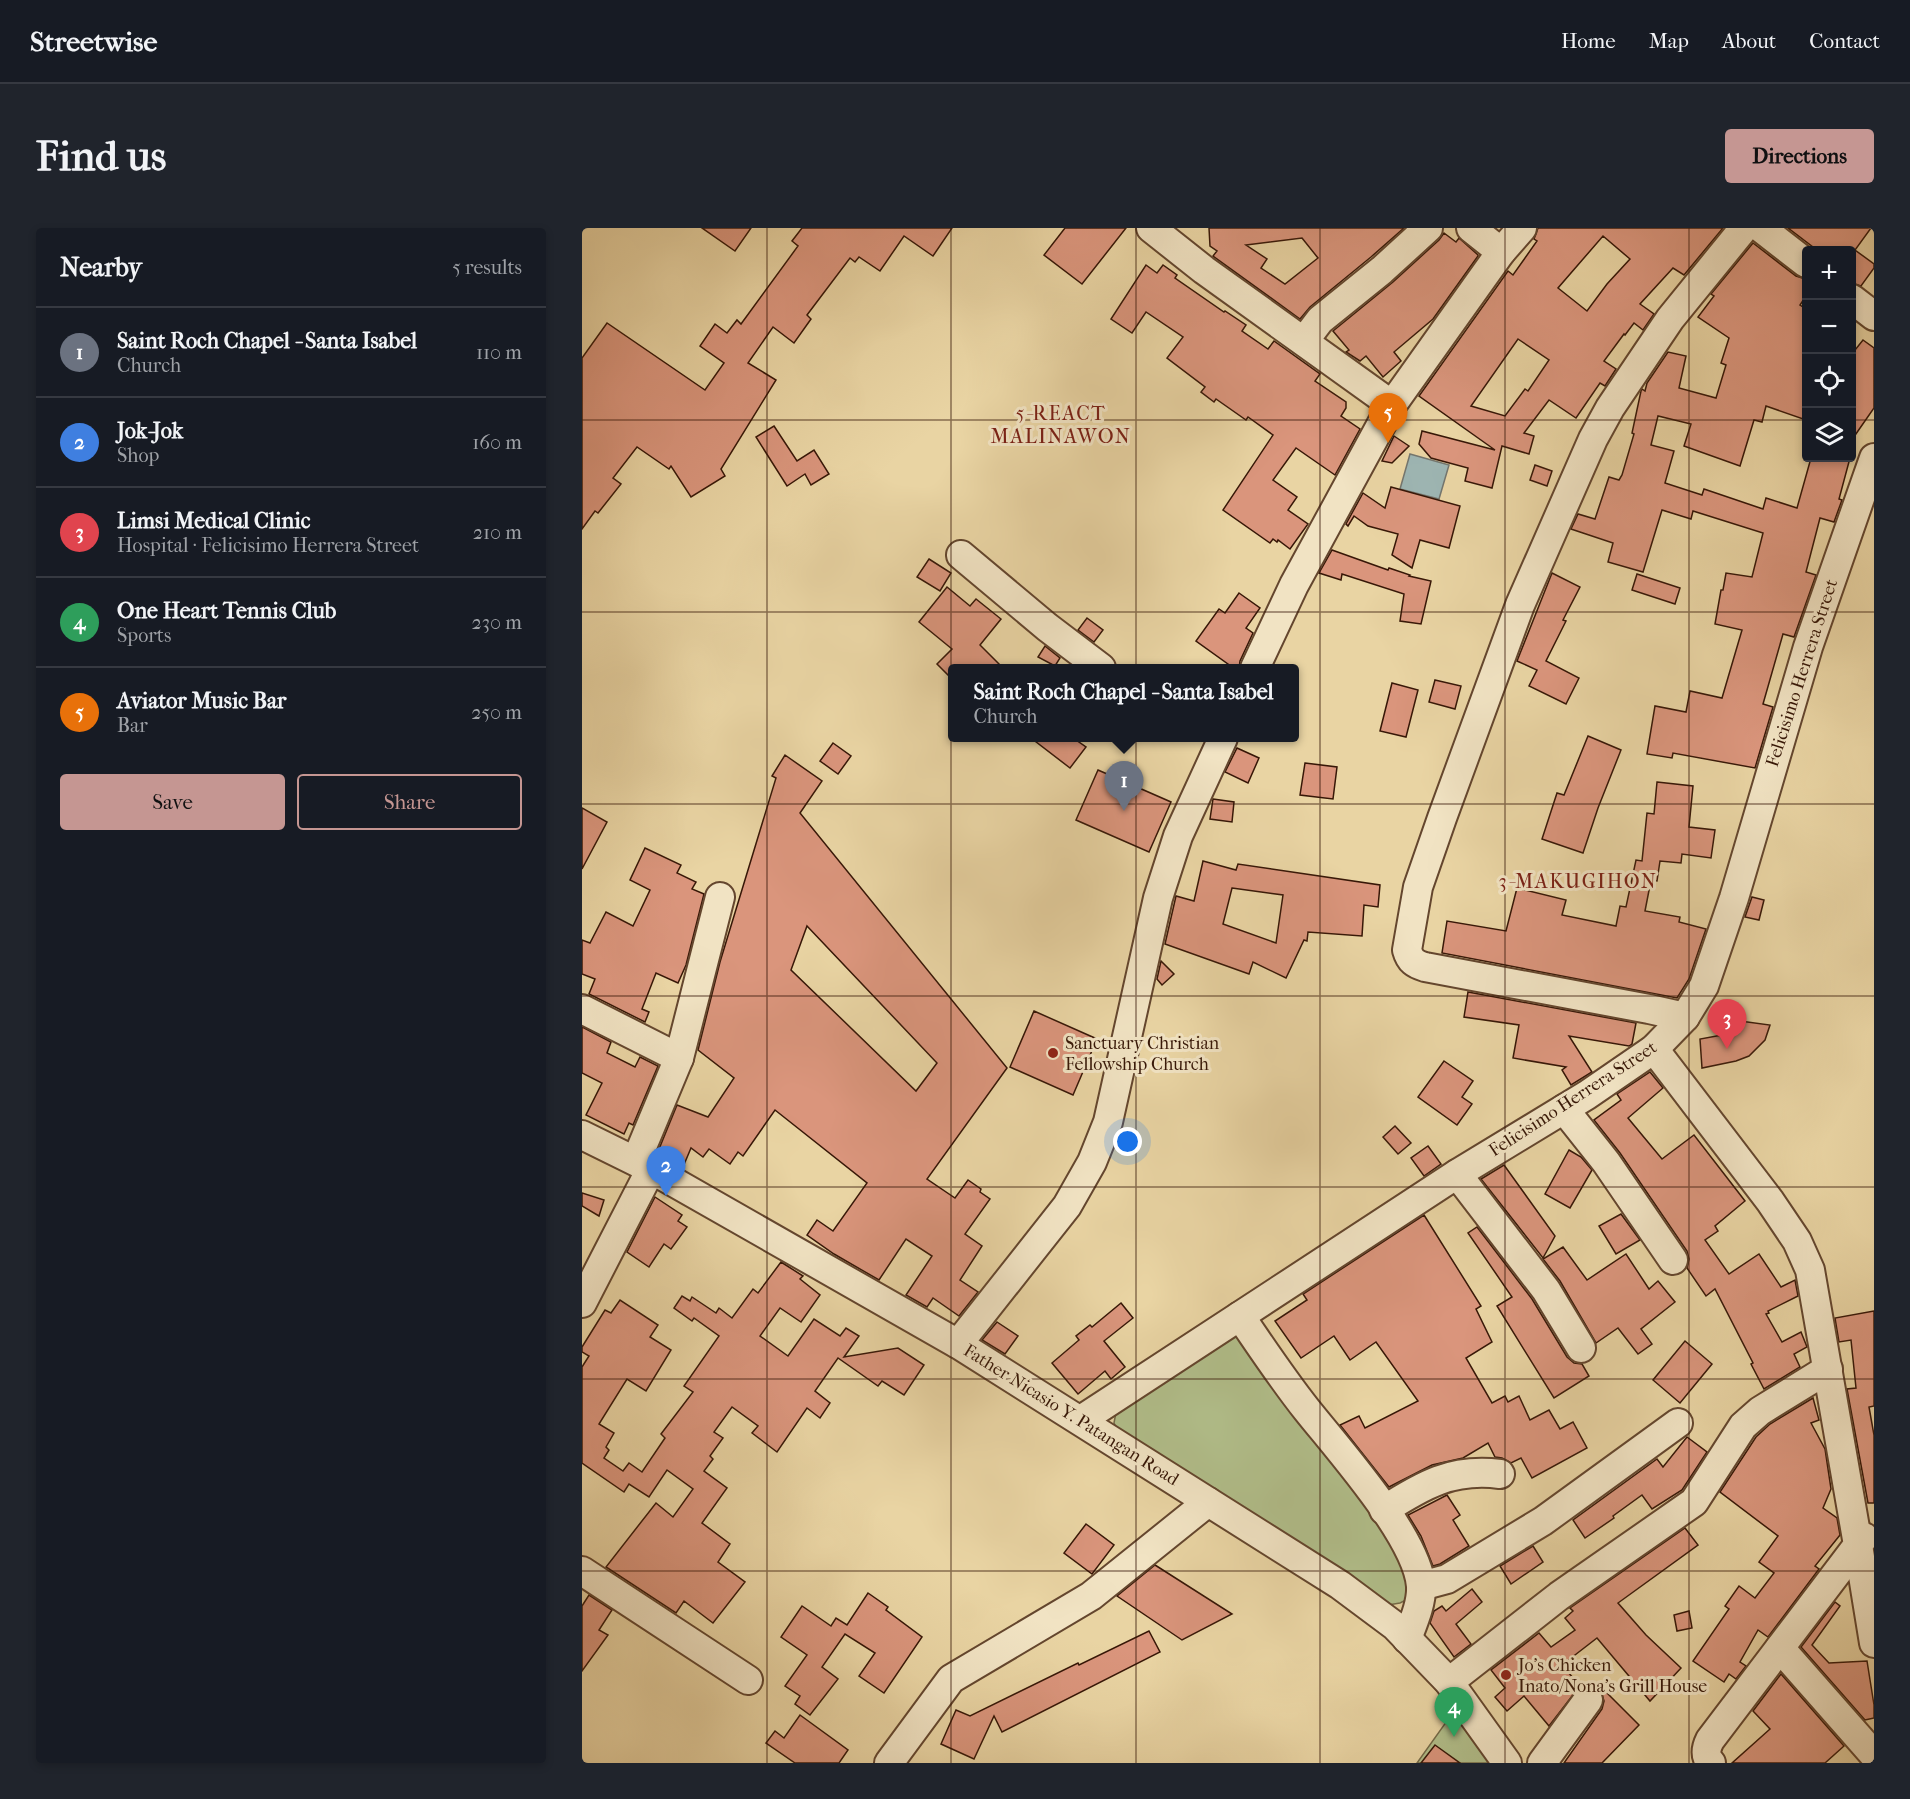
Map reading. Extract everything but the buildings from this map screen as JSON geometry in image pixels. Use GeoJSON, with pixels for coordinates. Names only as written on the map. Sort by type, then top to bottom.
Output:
{"type":"FeatureCollection","features":[{"type":"Feature","properties":{"kind":"street"},"geometry":{"type":"LineString","coordinates":[[1151,228],[1204,270],[1392,405]]}},
{"type":"Feature","properties":{"kind":"street"},"geometry":{"type":"LineString","coordinates":[[1304,341],[1320,320],[1382,270],[1428,228]]}},
{"type":"Feature","properties":{"kind":"street"},"geometry":{"type":"LineString","coordinates":[[1471,228],[1501,252]]}},
{"type":"Feature","properties":{"kind":"street"},"geometry":{"type":"LineString","coordinates":[[1257,664],[1294,585],[1392,405],[1501,252],[1522,228]]}},
{"type":"Feature","properties":{"kind":"street"},"geometry":{"type":"LineString","coordinates":[[1685,1017],[1425,967],[1409,959],[1407,951],[1418,887],[1450,795],[1520,605],[1593,440],[1610,408],[1670,319],[1744,228]]}},
{"type":"Feature","properties":{"kind":"street"},"geometry":{"type":"LineString","coordinates":[[1761,228],[1802,261]]}},
{"type":"Feature","properties":{"kind":"street"},"geometry":{"type":"LineString","coordinates":[[1854,300],[1874,316]]}},
{"type":"Feature","properties":{"kind":"street","name":"Felicisimo Herrera Street"},"geometry":{"type":"LineString","coordinates":[[1081,1420],[1456,1174],[1564,1109],[1654,1049],[1685,1017],[1704,986],[1734,898],[1808,647],[1874,458]]}},
{"type":"Feature","properties":{"kind":"street"},"geometry":{"type":"LineString","coordinates":[[961,555],[1095,664]]}},
{"type":"Feature","properties":{"kind":"street"},"geometry":{"type":"LineString","coordinates":[[958,1344],[1067,1206],[1092,1162],[1108,1122],[1158,898],[1214,742]]}},
{"type":"Feature","properties":{"kind":"street"},"geometry":{"type":"LineString","coordinates":[[582,1303],[644,1165],[679,1058],[720,897]]}},
{"type":"Feature","properties":{"kind":"street"},"geometry":{"type":"LineString","coordinates":[[582,1009],[679,1058]]}},
{"type":"Feature","properties":{"kind":"street"},"geometry":{"type":"LineString","coordinates":[[1654,1049],[1770,1201],[1797,1241],[1810,1270],[1828,1369],[1866,1533],[1874,1643]]}},
{"type":"Feature","properties":{"kind":"street"},"geometry":{"type":"LineString","coordinates":[[1564,1109],[1606,1162],[1673,1260]]}},
{"type":"Feature","properties":{"kind":"street","name":"Father Nicasio Y. Patangan Road"},"geometry":{"type":"LineString","coordinates":[[582,1135],[644,1165],[958,1344],[1340,1585],[1395,1626],[1449,1682],[1507,1763]]}},
{"type":"Feature","properties":{"kind":"street"},"geometry":{"type":"LineString","coordinates":[[1456,1174],[1546,1290],[1581,1348]]}},
{"type":"Feature","properties":{"kind":"street"},"geometry":{"type":"LineString","coordinates":[[1240,1316],[1305,1408],[1400,1533],[1416,1565],[1421,1586],[1407,1639]]}},
{"type":"Feature","properties":{"kind":"street"},"geometry":{"type":"LineString","coordinates":[[1449,1682],[1559,1596],[1694,1503],[1743,1426],[1760,1411],[1828,1369]]}},
{"type":"Feature","properties":{"kind":"street"},"geometry":{"type":"LineString","coordinates":[[1421,1586],[1447,1579],[1543,1521],[1678,1423]]}},
{"type":"Feature","properties":{"kind":"street"},"geometry":{"type":"LineString","coordinates":[[1384,1510],[1436,1480],[1481,1472],[1500,1474]]}},
{"type":"Feature","properties":{"kind":"street"},"geometry":{"type":"LineString","coordinates":[[889,1763],[951,1679],[1091,1596],[1209,1502]]}},
{"type":"Feature","properties":{"kind":"street"},"geometry":{"type":"LineString","coordinates":[[1711,1763],[1707,1759],[1706,1748],[1710,1740],[1866,1533]]}},
{"type":"Feature","properties":{"kind":"street"},"geometry":{"type":"LineString","coordinates":[[582,1571],[748,1680]]}},
{"type":"Feature","properties":{"kind":"street"},"geometry":{"type":"LineString","coordinates":[[1780,1648],[1874,1755]]}},
{"type":"Feature","properties":{"kind":"street"},"geometry":{"type":"LineString","coordinates":[[1542,1763],[1588,1700]]}},
{"type":"Feature","properties":{"kind":"green space"},"geometry":{"type":"Polygon","coordinates":[[[1236,1335],[1401,1550],[1410,1598],[1388,1605],[1123,1440],[1114,1423],[1117,1407],[1236,1335]]]}},
{"type":"Feature","properties":{"kind":"green space"},"geometry":{"type":"Polygon","coordinates":[[[1454,1711],[1491,1763],[1417,1763],[1454,1711]]]}},
{"type":"Feature","properties":{"kind":"water"},"geometry":{"type":"Polygon","coordinates":[[[1410,454],[1449,465],[1439,499],[1400,489],[1410,454]]]}},
{"type":"Feature","properties":{"kind":"place","name":"Aviator Music Bar"},"geometry":{"type":"Point","coordinates":[1388,443]}},
{"type":"Feature","properties":{"kind":"place","name":"Saint Roch Chapel - Santa Isabel"},"geometry":{"type":"Point","coordinates":[1124,811]}},
{"type":"Feature","properties":{"kind":"place","name":"Limsi Medical Clinic"},"geometry":{"type":"Point","coordinates":[1727,1049]}},
{"type":"Feature","properties":{"kind":"place","name":"Sanctuary Christian Fellowship Church"},"geometry":{"type":"Point","coordinates":[1053,1053]}},
{"type":"Feature","properties":{"kind":"place","name":"Jok-Jok"},"geometry":{"type":"Point","coordinates":[666,1196]}},
{"type":"Feature","properties":{"kind":"place","name":"Jo's Chicken Inato/Nona's Grill House"},"geometry":{"type":"Point","coordinates":[1506,1675]}},
{"type":"Feature","properties":{"kind":"place","name":"One Heart Tennis Club"},"geometry":{"type":"Point","coordinates":[1454,1737]}},
{"type":"Feature","properties":{"kind":"district","name":"5-REACT MALINAWON"},"geometry":{"type":"Point","coordinates":[1061,424]}},
{"type":"Feature","properties":{"kind":"district","name":"3-MAKUGIHON"},"geometry":{"type":"Point","coordinates":[1578,881]}}]}
